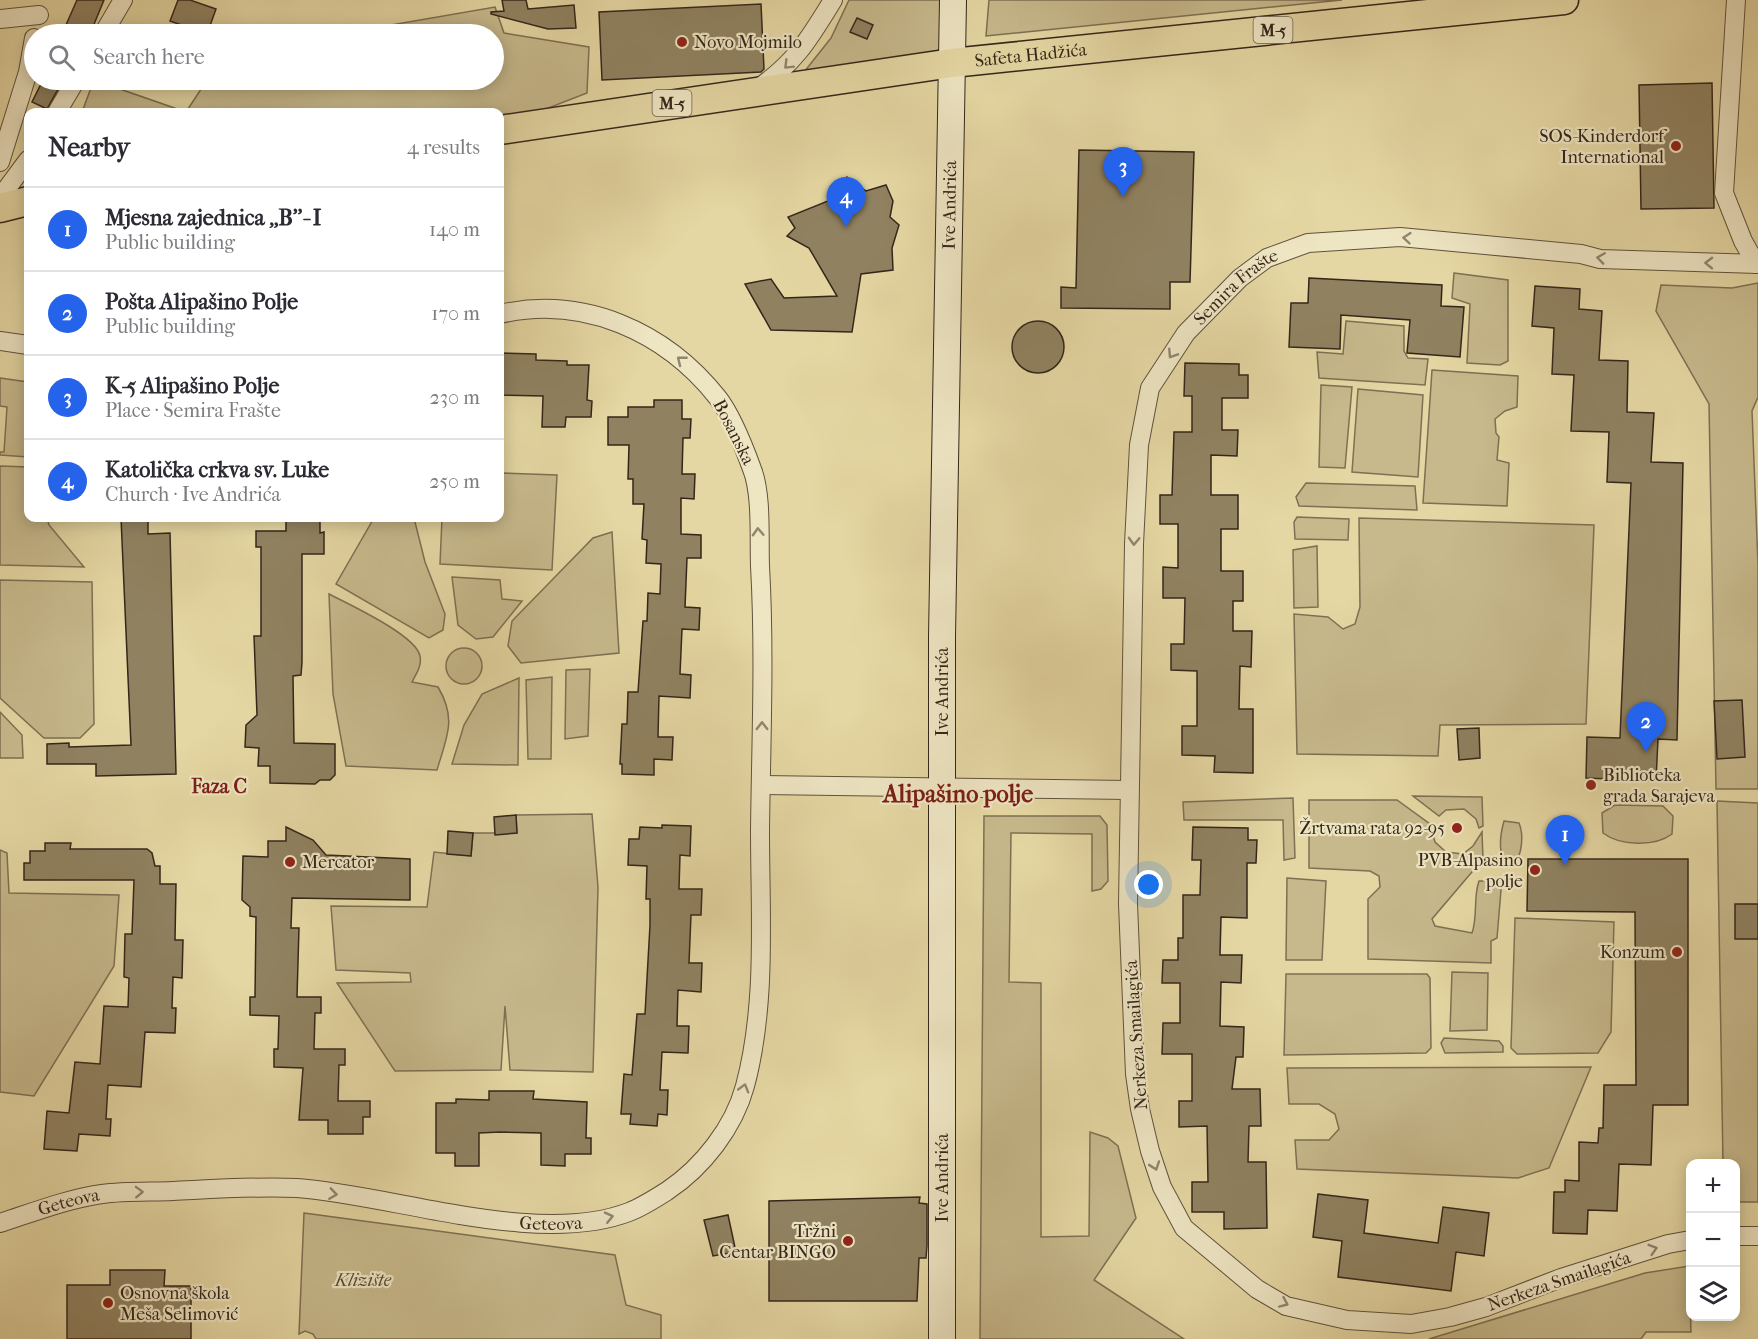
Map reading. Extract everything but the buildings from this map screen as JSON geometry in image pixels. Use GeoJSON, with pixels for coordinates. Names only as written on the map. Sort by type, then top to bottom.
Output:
{"type":"FeatureCollection","features":[{"type":"Feature","properties":{"kind":"main road","name":"Ive Andrića"},"geometry":{"type":"LineString","coordinates":[[942,1339],[942,788],[953,0]]}},
{"type":"Feature","properties":{"kind":"main road","name":"Safeta Hadžića"},"geometry":{"type":"LineString","coordinates":[[504,129],[754,91],[952,54],[1564,0]]}},
{"type":"Feature","properties":{"kind":"street"},"geometry":{"type":"LineString","coordinates":[[109,24],[123,0]]}},
{"type":"Feature","properties":{"kind":"street"},"geometry":{"type":"LineString","coordinates":[[754,91],[790,65],[809,40],[833,0]]}},
{"type":"Feature","properties":{"kind":"street"},"geometry":{"type":"LineString","coordinates":[[1736,0],[1724,193],[1743,242],[1757,264]]}},
{"type":"Feature","properties":{"kind":"street"},"geometry":{"type":"LineString","coordinates":[[0,19],[39,8],[37,24]]}},
{"type":"Feature","properties":{"kind":"street"},"geometry":{"type":"LineString","coordinates":[[0,162],[24,85]]}},
{"type":"Feature","properties":{"kind":"street"},"geometry":{"type":"LineString","coordinates":[[59,108],[70,90]]}},
{"type":"Feature","properties":{"kind":"street"},"geometry":{"type":"LineString","coordinates":[[8,198],[24,168]]}},
{"type":"Feature","properties":{"kind":"street","name":"Semira Frašte"},"geometry":{"type":"LineString","coordinates":[[1129,790],[1132,615],[1139,445],[1150,388],[1186,333],[1240,278],[1267,258],[1308,243],[1400,237],[1581,254],[1600,259],[1757,264]]}},
{"type":"Feature","properties":{"kind":"street","name":"Bosanska"},"geometry":{"type":"LineString","coordinates":[[504,313],[523,309],[578,310],[618,321],[653,339],[687,365],[721,401],[756,480],[762,618],[762,785]]}},
{"type":"Feature","properties":{"kind":"street"},"geometry":{"type":"LineString","coordinates":[[0,341],[24,344]]}},
{"type":"Feature","properties":{"kind":"street"},"geometry":{"type":"LineString","coordinates":[[762,785],[1129,790]]}},
{"type":"Feature","properties":{"kind":"street","name":"Geteova"},"geometry":{"type":"LineString","coordinates":[[0,1222],[80,1198],[106,1194],[223,1189],[297,1188],[484,1218],[544,1223],[598,1220],[631,1212],[672,1188],[722,1137],[735,1114],[745,1086],[758,1022],[762,785]]}},
{"type":"Feature","properties":{"kind":"street","name":"Nerkeza Smailagića"},"geometry":{"type":"LineString","coordinates":[[1129,790],[1128,904],[1135,1074],[1140,1109],[1162,1187],[1184,1228],[1257,1289],[1286,1306],[1347,1320],[1411,1324],[1486,1307],[1561,1278],[1668,1244],[1686,1241]]}},
{"type":"Feature","properties":{"kind":"street"},"geometry":{"type":"LineString","coordinates":[[1740,1236],[1758,1236]]}},
{"type":"Feature","properties":{"kind":"green space"},"geometry":{"type":"Polygon","coordinates":[[[849,0],[944,0],[942,55],[804,72],[831,38],[849,0]]]}},
{"type":"Feature","properties":{"kind":"green space"},"geometry":{"type":"Polygon","coordinates":[[[989,0],[1342,0],[986,36],[989,0]]]}},
{"type":"Feature","properties":{"kind":"green space"},"geometry":{"type":"Polygon","coordinates":[[[495,7],[501,24],[397,24],[495,7]]]}},
{"type":"Feature","properties":{"kind":"green space"},"geometry":{"type":"Polygon","coordinates":[[[504,33],[589,47],[587,93],[533,114],[504,118],[504,108],[189,108],[200,90],[504,90],[504,33]]]}},
{"type":"Feature","properties":{"kind":"green space"},"geometry":{"type":"Polygon","coordinates":[[[90,90],[123,90],[174,108],[84,108],[90,90]]]}},
{"type":"Feature","properties":{"kind":"green space"},"geometry":{"type":"Polygon","coordinates":[[[1454,273],[1508,280],[1508,361],[1500,365],[1467,363],[1470,304],[1452,298],[1454,273]]]}},
{"type":"Feature","properties":{"kind":"green space"},"geometry":{"type":"Polygon","coordinates":[[[1758,283],[1758,397],[1752,411],[1758,564],[1758,789],[1716,789],[1709,404],[1656,311],[1661,285],[1732,288],[1758,283]]]}},
{"type":"Feature","properties":{"kind":"green space"},"geometry":{"type":"Polygon","coordinates":[[[1346,321],[1404,326],[1404,351],[1408,358],[1428,359],[1425,385],[1319,378],[1317,352],[1343,354],[1346,321]]]}},
{"type":"Feature","properties":{"kind":"green space"},"geometry":{"type":"Polygon","coordinates":[[[1432,370],[1518,376],[1517,407],[1505,411],[1495,419],[1496,433],[1499,437],[1497,460],[1509,463],[1507,506],[1423,503],[1432,370]]]}},
{"type":"Feature","properties":{"kind":"green space"},"geometry":{"type":"Polygon","coordinates":[[[0,378],[24,381],[24,457],[0,455],[0,452],[4,452],[7,407],[0,406],[0,378]]]}},
{"type":"Feature","properties":{"kind":"green space"},"geometry":{"type":"Polygon","coordinates":[[[1321,385],[1352,387],[1345,468],[1319,467],[1321,385]]]}},
{"type":"Feature","properties":{"kind":"green space"},"geometry":{"type":"Polygon","coordinates":[[[1358,389],[1423,395],[1418,477],[1352,472],[1358,389]]]}},
{"type":"Feature","properties":{"kind":"green space"},"geometry":{"type":"Polygon","coordinates":[[[0,466],[24,467],[24,522],[48,522],[84,567],[0,565],[0,466]]]}},
{"type":"Feature","properties":{"kind":"green space"},"geometry":{"type":"Polygon","coordinates":[[[504,473],[557,475],[552,570],[440,564],[442,522],[504,522],[504,473]]]}},
{"type":"Feature","properties":{"kind":"green space"},"geometry":{"type":"Polygon","coordinates":[[[1306,483],[1415,486],[1417,510],[1299,506],[1296,497],[1306,483]]]}},
{"type":"Feature","properties":{"kind":"green space"},"geometry":{"type":"Polygon","coordinates":[[[1297,517],[1349,519],[1348,540],[1295,539],[1294,522],[1297,517]]]}},
{"type":"Feature","properties":{"kind":"green space"},"geometry":{"type":"Polygon","coordinates":[[[1359,518],[1594,525],[1586,724],[1440,725],[1438,756],[1297,754],[1294,614],[1328,617],[1343,629],[1355,624],[1360,607],[1359,518]]]}},
{"type":"Feature","properties":{"kind":"green space"},"geometry":{"type":"Polygon","coordinates":[[[372,522],[415,522],[425,562],[445,614],[443,630],[429,638],[336,584],[372,522]]]}},
{"type":"Feature","properties":{"kind":"green space"},"geometry":{"type":"Polygon","coordinates":[[[612,532],[619,653],[521,663],[508,646],[512,621],[593,538],[612,532]]]}},
{"type":"Feature","properties":{"kind":"green space"},"geometry":{"type":"Polygon","coordinates":[[[1317,546],[1318,607],[1294,608],[1293,550],[1317,546]]]}},
{"type":"Feature","properties":{"kind":"green space"},"geometry":{"type":"Polygon","coordinates":[[[452,577],[500,580],[502,599],[522,601],[493,637],[476,639],[458,625],[452,577]]]}},
{"type":"Feature","properties":{"kind":"green space"},"geometry":{"type":"Polygon","coordinates":[[[0,580],[92,582],[94,724],[80,738],[44,738],[0,698],[0,580]]]}},
{"type":"Feature","properties":{"kind":"green space"},"geometry":{"type":"Polygon","coordinates":[[[329,594],[380,621],[407,639],[416,648],[420,656],[420,663],[412,682],[438,687],[444,698],[449,718],[437,770],[346,766],[333,694],[329,594]]]}},
{"type":"Feature","properties":{"kind":"green space"},"geometry":{"type":"Polygon","coordinates":[[[464,648],[477,653],[482,666],[477,679],[464,684],[451,679],[446,666],[451,653],[464,648]]]}},
{"type":"Feature","properties":{"kind":"green space"},"geometry":{"type":"Polygon","coordinates":[[[590,669],[588,736],[565,739],[566,670],[590,669]]]}},
{"type":"Feature","properties":{"kind":"green space"},"geometry":{"type":"Polygon","coordinates":[[[552,677],[551,759],[528,759],[526,680],[552,677]]]}},
{"type":"Feature","properties":{"kind":"green space"},"geometry":{"type":"Polygon","coordinates":[[[519,678],[518,765],[452,764],[464,725],[482,694],[519,678]]]}},
{"type":"Feature","properties":{"kind":"green space"},"geometry":{"type":"Polygon","coordinates":[[[0,712],[22,735],[23,758],[0,758],[0,712]]]}},
{"type":"Feature","properties":{"kind":"green space"},"geometry":{"type":"Polygon","coordinates":[[[1413,796],[1482,797],[1483,826],[1479,828],[1476,819],[1464,809],[1446,810],[1439,816],[1413,796]]]}},
{"type":"Feature","properties":{"kind":"green space"},"geometry":{"type":"Polygon","coordinates":[[[1293,798],[1295,858],[1284,860],[1283,820],[1184,820],[1183,802],[1293,798]]]}},
{"type":"Feature","properties":{"kind":"green space"},"geometry":{"type":"Polygon","coordinates":[[[1309,800],[1397,800],[1430,824],[1435,842],[1446,852],[1463,854],[1473,846],[1482,832],[1483,859],[1432,919],[1435,926],[1472,933],[1479,881],[1496,881],[1501,890],[1497,938],[1491,941],[1491,963],[1368,959],[1368,899],[1380,887],[1379,876],[1370,871],[1309,868],[1309,800]]]}},
{"type":"Feature","properties":{"kind":"green space"},"geometry":{"type":"Polygon","coordinates":[[[1717,801],[1758,803],[1758,1202],[1740,1202],[1740,1159],[1723,1159],[1717,801]]]}},
{"type":"Feature","properties":{"kind":"green space"},"geometry":{"type":"Polygon","coordinates":[[[1615,805],[1663,806],[1673,816],[1672,834],[1647,843],[1628,842],[1610,837],[1603,833],[1602,813],[1615,805]]]}},
{"type":"Feature","properties":{"kind":"green space"},"geometry":{"type":"Polygon","coordinates":[[[592,814],[598,887],[593,1072],[510,1070],[505,1006],[501,1070],[395,1071],[337,983],[411,982],[410,973],[336,970],[331,906],[427,907],[434,852],[471,856],[473,833],[517,833],[516,815],[592,814]]]}},
{"type":"Feature","properties":{"kind":"green space"},"geometry":{"type":"Polygon","coordinates":[[[984,816],[1100,816],[1107,825],[1108,881],[1101,889],[1092,891],[1092,834],[1011,833],[1009,982],[1041,983],[1041,1237],[1089,1236],[1090,1132],[1108,1138],[1118,1146],[1136,1218],[1094,1280],[1184,1339],[980,1339],[984,816]]]}},
{"type":"Feature","properties":{"kind":"green space"},"geometry":{"type":"Polygon","coordinates":[[[1504,821],[1519,823],[1521,828],[1522,844],[1515,864],[1506,864],[1503,859],[1501,838],[1504,821]]]}},
{"type":"Feature","properties":{"kind":"green space"},"geometry":{"type":"Polygon","coordinates":[[[0,850],[7,853],[9,893],[119,895],[114,966],[34,1096],[0,1092],[0,850]]]}},
{"type":"Feature","properties":{"kind":"green space"},"geometry":{"type":"Polygon","coordinates":[[[1287,878],[1326,881],[1322,960],[1286,960],[1287,878]]]}},
{"type":"Feature","properties":{"kind":"green space"},"geometry":{"type":"Polygon","coordinates":[[[1515,918],[1614,922],[1611,1032],[1598,1053],[1517,1054],[1511,1048],[1515,918]]]}},
{"type":"Feature","properties":{"kind":"green space"},"geometry":{"type":"Polygon","coordinates":[[[1452,972],[1488,973],[1487,1030],[1450,1031],[1452,972]]]}},
{"type":"Feature","properties":{"kind":"green space"},"geometry":{"type":"Polygon","coordinates":[[[1286,974],[1427,974],[1430,978],[1431,1048],[1426,1053],[1284,1055],[1286,974]]]}},
{"type":"Feature","properties":{"kind":"green space"},"geometry":{"type":"Polygon","coordinates":[[[1444,1038],[1499,1041],[1503,1046],[1503,1052],[1445,1053],[1441,1043],[1444,1038]]]}},
{"type":"Feature","properties":{"kind":"green space"},"geometry":{"type":"Polygon","coordinates":[[[1591,1067],[1549,1168],[1518,1178],[1297,1169],[1295,1140],[1329,1140],[1339,1129],[1335,1114],[1319,1104],[1289,1104],[1287,1068],[1591,1067]]]}},
{"type":"Feature","properties":{"kind":"green space","name":"Klizište"},"geometry":{"type":"Polygon","coordinates":[[[304,1213],[615,1255],[626,1305],[661,1315],[661,1339],[316,1339],[313,1334],[305,1331],[299,1334],[304,1213]]]}},
{"type":"Feature","properties":{"kind":"green space"},"geometry":{"type":"Polygon","coordinates":[[[1686,1266],[1686,1321],[1691,1321],[1691,1332],[1646,1332],[1641,1339],[1429,1339],[1645,1273],[1686,1266]]]}},
{"type":"Feature","properties":{"kind":"place","name":"Novo Mojmilo"},"geometry":{"type":"Point","coordinates":[682,42]}},
{"type":"Feature","properties":{"kind":"place","name":"SOS-Kinderdorf International"},"geometry":{"type":"Point","coordinates":[1676,146]}},
{"type":"Feature","properties":{"kind":"place","name":"K-5 Alipašino Polje"},"geometry":{"type":"Point","coordinates":[1123,197]}},
{"type":"Feature","properties":{"kind":"place","name":"Katolička crkva sv. Luke"},"geometry":{"type":"Point","coordinates":[846,227]}},
{"type":"Feature","properties":{"kind":"place","name":"Pošta Alipašino Polje"},"geometry":{"type":"Point","coordinates":[1646,752]}},
{"type":"Feature","properties":{"kind":"place","name":"Biblioteka grada Sarajeva"},"geometry":{"type":"Point","coordinates":[1591,785]}},
{"type":"Feature","properties":{"kind":"place","name":"Žrtvama rata 92-95"},"geometry":{"type":"Point","coordinates":[1457,828]}},
{"type":"Feature","properties":{"kind":"place","name":"Mercator"},"geometry":{"type":"Point","coordinates":[290,862]}},
{"type":"Feature","properties":{"kind":"place","name":"Mjesna zajednica ,,B''- I"},"geometry":{"type":"Point","coordinates":[1565,865]}},
{"type":"Feature","properties":{"kind":"place","name":"PVB-Alpasino polje"},"geometry":{"type":"Point","coordinates":[1535,870]}},
{"type":"Feature","properties":{"kind":"place","name":"Konzum"},"geometry":{"type":"Point","coordinates":[1677,952]}},
{"type":"Feature","properties":{"kind":"place","name":"Tržni Centar BINGO"},"geometry":{"type":"Point","coordinates":[848,1241]}},
{"type":"Feature","properties":{"kind":"place","name":"Osnovna škola Meša Selimović"},"geometry":{"type":"Point","coordinates":[108,1303]}},
{"type":"Feature","properties":{"kind":"district","name":"Faza C"},"geometry":{"type":"Point","coordinates":[219,786]}},
{"type":"Feature","properties":{"kind":"district","name":"Alipašino polje"},"geometry":{"type":"Point","coordinates":[958,794]}}]}
